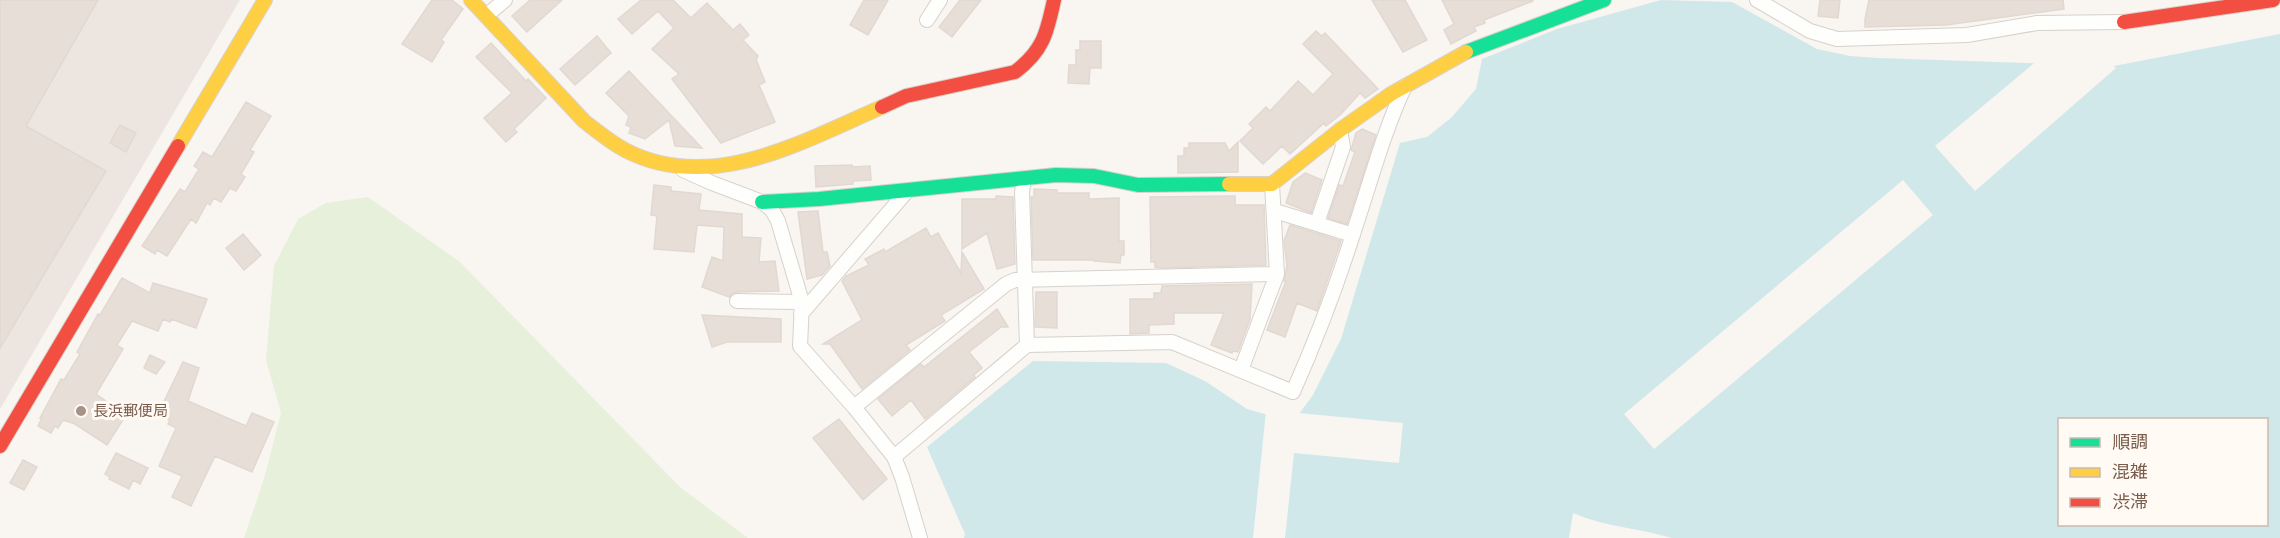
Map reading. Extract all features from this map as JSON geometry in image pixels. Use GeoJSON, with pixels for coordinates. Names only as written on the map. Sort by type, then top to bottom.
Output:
{"type":"FeatureCollection","features":[{"type":"Feature","properties":{"kind":"street"},"geometry":{"type":"LineString","coordinates":[[0,446],[265,0]]}},
{"type":"Feature","properties":{"kind":"street"},"geometry":{"type":"LineString","coordinates":[[471,0],[591,128],[643,158],[678,167],[762,202],[771,210],[778,220],[801,308],[800,346],[894,457],[920,538]]}},
{"type":"Feature","properties":{"kind":"street"},"geometry":{"type":"LineString","coordinates":[[486,16],[505,0]]}},
{"type":"Feature","properties":{"kind":"street"},"geometry":{"type":"LineString","coordinates":[[927,20],[940,0]]}},
{"type":"Feature","properties":{"kind":"street"},"geometry":{"type":"LineString","coordinates":[[678,167],[721,167],[765,157],[906,96],[1015,72],[1027,64],[1046,38],[1054,0]]}},
{"type":"Feature","properties":{"kind":"street"},"geometry":{"type":"LineString","coordinates":[[1757,0],[1810,31],[1837,39],[1967,35],[2037,23],[2124,22],[2273,0]]}},
{"type":"Feature","properties":{"kind":"street"},"geometry":{"type":"LineString","coordinates":[[762,202],[819,199],[1056,175],[1094,176],[1138,185],[1272,184],[1340,130],[1405,86],[1480,45],[1598,1]]}},
{"type":"Feature","properties":{"kind":"street"},"geometry":{"type":"LineString","coordinates":[[894,457],[1027,345],[1172,342],[1293,392],[1321,328],[1381,148],[1405,86]]}},
{"type":"Feature","properties":{"kind":"street"},"geometry":{"type":"LineString","coordinates":[[1317,223],[1342,147],[1340,130]]}},
{"type":"Feature","properties":{"kind":"street"},"geometry":{"type":"LineString","coordinates":[[1023,179],[1027,345]]}},
{"type":"Feature","properties":{"kind":"street"},"geometry":{"type":"LineString","coordinates":[[1241,370],[1277,274],[1272,184]]}},
{"type":"Feature","properties":{"kind":"street"},"geometry":{"type":"LineString","coordinates":[[801,308],[908,190]]}},
{"type":"Feature","properties":{"kind":"street"},"geometry":{"type":"LineString","coordinates":[[1275,211],[1353,235]]}},
{"type":"Feature","properties":{"kind":"street"},"geometry":{"type":"LineString","coordinates":[[854,407],[1006,284],[1025,279],[1277,274]]}},
{"type":"Feature","properties":{"kind":"street"},"geometry":{"type":"LineString","coordinates":[[737,301],[801,308]]}},
{"type":"Feature","properties":{"kind":"shaded area"},"geometry":{"type":"Polygon","coordinates":[[[0,0],[240,0],[0,409],[0,0]]]}},
{"type":"Feature","properties":{"kind":"green space"},"geometry":{"type":"Polygon","coordinates":[[[368,197],[460,262],[680,487],[748,538],[244,538],[264,479],[281,413],[266,360],[274,266],[298,219],[326,203],[368,197]]]}},
{"type":"Feature","properties":{"kind":"water"},"geometry":{"type":"Polygon","coordinates":[[[1661,0],[1732,2],[1817,49],[1850,56],[1878,58],[2114,66],[2280,34],[2280,538],[1672,538],[1585,518],[1573,513],[1569,538],[964,538],[965,534],[927,447],[1033,361],[1166,363],[1205,381],[1247,409],[1293,422],[1313,395],[1341,339],[1400,143],[1427,137],[1451,118],[1476,89],[1482,59],[1557,29],[1661,0]]]}},
{"type":"Feature","properties":{"kind":"pier"},"geometry":{"type":"Polygon","coordinates":[[[2039,59],[2107,62],[2116,68],[1975,191],[1935,146],[2039,59]]]}},
{"type":"Feature","properties":{"kind":"pier"},"geometry":{"type":"Polygon","coordinates":[[[1903,180],[1933,215],[1654,449],[1624,414],[1903,180]]]}},
{"type":"Feature","properties":{"kind":"pier"},"geometry":{"type":"Polygon","coordinates":[[[1298,410],[1299,413],[1403,423],[1399,463],[1294,453],[1285,538],[1253,538],[1266,411],[1292,419],[1298,410]]]}},
{"type":"Feature","properties":{"kind":"building"},"geometry":{"type":"Polygon","coordinates":[[[0,0],[98,0],[26,126],[106,171],[0,348],[0,0]]]}},
{"type":"Feature","properties":{"kind":"building"},"geometry":{"type":"Polygon","coordinates":[[[432,0],[452,0],[463,9],[441,40],[444,42],[432,62],[402,44],[432,0]]]}},
{"type":"Feature","properties":{"kind":"building"},"geometry":{"type":"Polygon","coordinates":[[[530,0],[562,0],[527,32],[512,16],[530,0]]]}},
{"type":"Feature","properties":{"kind":"building"},"geometry":{"type":"Polygon","coordinates":[[[641,0],[673,0],[691,18],[707,3],[733,30],[740,24],[749,35],[743,40],[758,56],[756,59],[765,82],[759,85],[775,122],[721,143],[672,79],[679,74],[652,49],[674,28],[658,11],[632,34],[618,19],[641,0]]]}},
{"type":"Feature","properties":{"kind":"building"},"geometry":{"type":"Polygon","coordinates":[[[864,0],[888,0],[868,35],[850,25],[864,0]]]}},
{"type":"Feature","properties":{"kind":"building"},"geometry":{"type":"Polygon","coordinates":[[[960,0],[981,0],[952,37],[939,27],[960,0]]]}},
{"type":"Feature","properties":{"kind":"building"},"geometry":{"type":"Polygon","coordinates":[[[1372,0],[1405,0],[1427,40],[1403,52],[1372,0]]]}},
{"type":"Feature","properties":{"kind":"building"},"geometry":{"type":"Polygon","coordinates":[[[1442,0],[1533,1],[1484,20],[1485,23],[1474,27],[1476,31],[1451,44],[1444,30],[1454,24],[1442,0]]]}},
{"type":"Feature","properties":{"kind":"building"},"geometry":{"type":"Polygon","coordinates":[[[1820,0],[1840,0],[1838,18],[1818,16],[1820,0]]]}},
{"type":"Feature","properties":{"kind":"building"},"geometry":{"type":"Polygon","coordinates":[[[1869,0],[2063,0],[2064,9],[1946,25],[1865,27],[1869,0]]]}},
{"type":"Feature","properties":{"kind":"building"},"geometry":{"type":"Polygon","coordinates":[[[1316,31],[1322,36],[1325,33],[1378,89],[1365,98],[1360,93],[1341,114],[1326,126],[1324,123],[1290,154],[1282,146],[1263,164],[1240,141],[1253,128],[1249,124],[1266,107],[1270,111],[1298,81],[1313,95],[1333,74],[1303,44],[1316,31]]]}},
{"type":"Feature","properties":{"kind":"building"},"geometry":{"type":"Polygon","coordinates":[[[597,36],[611,53],[575,85],[560,69],[597,36]]]}},
{"type":"Feature","properties":{"kind":"building"},"geometry":{"type":"Polygon","coordinates":[[[1080,41],[1101,41],[1101,68],[1090,68],[1089,84],[1068,83],[1069,65],[1076,65],[1076,50],[1080,50],[1080,41]]]}},
{"type":"Feature","properties":{"kind":"building"},"geometry":{"type":"Polygon","coordinates":[[[491,43],[526,81],[528,79],[546,98],[514,129],[517,132],[506,142],[484,118],[512,93],[476,57],[491,43]]]}},
{"type":"Feature","properties":{"kind":"building"},"geometry":{"type":"Polygon","coordinates":[[[629,71],[702,148],[675,146],[669,120],[645,139],[629,133],[631,127],[626,125],[629,116],[606,93],[629,71]]]}},
{"type":"Feature","properties":{"kind":"building"},"geometry":{"type":"Polygon","coordinates":[[[246,102],[271,116],[250,150],[254,152],[241,174],[245,177],[236,191],[230,188],[221,202],[214,198],[210,205],[207,203],[196,223],[191,219],[167,256],[157,250],[155,254],[142,246],[180,189],[185,192],[199,169],[194,166],[203,152],[212,157],[246,102]]]}},
{"type":"Feature","properties":{"kind":"building"},"geometry":{"type":"Polygon","coordinates":[[[120,125],[136,133],[126,152],[110,143],[120,125]]]}},
{"type":"Feature","properties":{"kind":"building"},"geometry":{"type":"Polygon","coordinates":[[[1362,129],[1376,135],[1347,224],[1328,218],[1339,185],[1343,186],[1355,152],[1351,150],[1356,133],[1362,129]]]}},
{"type":"Feature","properties":{"kind":"building"},"geometry":{"type":"Polygon","coordinates":[[[1238,142],[1238,172],[1178,173],[1178,156],[1184,156],[1184,148],[1189,148],[1189,143],[1225,143],[1229,151],[1238,142]]]}},
{"type":"Feature","properties":{"kind":"building"},"geometry":{"type":"Polygon","coordinates":[[[852,165],[852,167],[870,166],[871,180],[816,187],[815,166],[852,165]]]}},
{"type":"Feature","properties":{"kind":"building"},"geometry":{"type":"Polygon","coordinates":[[[1305,173],[1322,180],[1311,213],[1286,203],[1293,182],[1305,173]]]}},
{"type":"Feature","properties":{"kind":"building"},"geometry":{"type":"Polygon","coordinates":[[[654,185],[671,187],[671,191],[701,194],[699,210],[742,214],[742,237],[761,238],[759,262],[775,261],[779,291],[737,292],[729,297],[702,287],[712,257],[723,261],[724,227],[697,225],[694,252],[654,249],[657,216],[651,215],[654,185]]]}},
{"type":"Feature","properties":{"kind":"building"},"geometry":{"type":"Polygon","coordinates":[[[1034,189],[1057,190],[1057,193],[1089,193],[1089,199],[1119,198],[1119,241],[1124,241],[1124,255],[1121,255],[1120,263],[1094,260],[1033,260],[1031,197],[1034,197],[1034,189]]]}},
{"type":"Feature","properties":{"kind":"building"},"geometry":{"type":"Polygon","coordinates":[[[996,196],[1013,197],[1015,264],[997,269],[987,233],[962,249],[962,199],[996,199],[996,196]]]}},
{"type":"Feature","properties":{"kind":"building"},"geometry":{"type":"Polygon","coordinates":[[[1235,196],[1235,205],[1264,205],[1266,265],[1155,267],[1155,262],[1151,262],[1150,197],[1235,196]]]}},
{"type":"Feature","properties":{"kind":"building"},"geometry":{"type":"Polygon","coordinates":[[[818,211],[823,252],[827,252],[830,266],[822,275],[807,279],[798,212],[818,211]]]}},
{"type":"Feature","properties":{"kind":"building"},"geometry":{"type":"Polygon","coordinates":[[[1290,225],[1341,241],[1317,311],[1297,303],[1285,337],[1267,330],[1286,281],[1284,281],[1287,266],[1284,241],[1290,225]]]}},
{"type":"Feature","properties":{"kind":"building"},"geometry":{"type":"Polygon","coordinates":[[[926,228],[931,237],[938,233],[961,273],[962,252],[984,289],[941,315],[945,321],[906,345],[910,350],[862,389],[830,344],[823,344],[862,320],[842,281],[846,276],[869,265],[865,259],[884,249],[885,252],[926,228]]]}},
{"type":"Feature","properties":{"kind":"building"},"geometry":{"type":"Polygon","coordinates":[[[243,234],[261,255],[244,270],[226,248],[243,234]]]}},
{"type":"Feature","properties":{"kind":"building"},"geometry":{"type":"Polygon","coordinates":[[[122,278],[150,293],[153,283],[207,299],[196,328],[171,319],[170,322],[163,319],[158,331],[132,321],[117,345],[123,349],[96,394],[126,415],[107,445],[75,424],[63,420],[58,428],[55,426],[51,433],[38,426],[42,418],[40,418],[61,379],[64,380],[80,354],[77,352],[98,314],[100,315],[122,278]]]}},
{"type":"Feature","properties":{"kind":"building"},"geometry":{"type":"Polygon","coordinates":[[[1252,284],[1250,319],[1238,352],[1233,351],[1232,353],[1211,345],[1224,313],[1174,313],[1174,324],[1149,325],[1149,333],[1130,334],[1130,299],[1154,299],[1154,293],[1161,293],[1162,286],[1252,284]]]}},
{"type":"Feature","properties":{"kind":"building"},"geometry":{"type":"Polygon","coordinates":[[[1036,292],[1057,292],[1057,328],[1035,327],[1036,292]]]}},
{"type":"Feature","properties":{"kind":"building"},"geometry":{"type":"Polygon","coordinates":[[[997,309],[1008,327],[1001,327],[969,352],[982,368],[974,375],[975,377],[925,419],[911,400],[892,416],[878,399],[921,364],[924,367],[997,309]]]}},
{"type":"Feature","properties":{"kind":"building"},"geometry":{"type":"Polygon","coordinates":[[[702,315],[781,319],[781,342],[727,342],[712,347],[702,315]]]}},
{"type":"Feature","properties":{"kind":"building"},"geometry":{"type":"Polygon","coordinates":[[[150,355],[165,362],[156,374],[144,368],[150,355]]]}},
{"type":"Feature","properties":{"kind":"building"},"geometry":{"type":"Polygon","coordinates":[[[183,362],[199,368],[188,401],[246,426],[252,413],[274,422],[252,472],[215,456],[191,506],[172,497],[182,476],[159,466],[176,428],[168,424],[170,420],[158,414],[183,362]]]}},
{"type":"Feature","properties":{"kind":"building"},"geometry":{"type":"Polygon","coordinates":[[[839,419],[887,479],[863,500],[813,438],[839,419]]]}},
{"type":"Feature","properties":{"kind":"building"},"geometry":{"type":"Polygon","coordinates":[[[116,453],[148,468],[140,484],[133,480],[129,489],[109,479],[110,477],[105,474],[116,453]]]}},
{"type":"Feature","properties":{"kind":"building"},"geometry":{"type":"Polygon","coordinates":[[[23,460],[37,467],[24,490],[10,483],[23,460]]]}},
{"type":"Feature","properties":{"kind":"traffic: fast"},"geometry":{"type":"LineString","coordinates":[[1466,52],[1604,0]]}},
{"type":"Feature","properties":{"kind":"traffic: fast"},"geometry":{"type":"LineString","coordinates":[[762,202],[819,199],[1056,175],[1094,176],[1138,185],[1229,184]]}},
{"type":"Feature","properties":{"kind":"traffic: slow"},"geometry":{"type":"LineString","coordinates":[[178,146],[265,0]]}},
{"type":"Feature","properties":{"kind":"traffic: slow"},"geometry":{"type":"LineString","coordinates":[[471,0],[584,121],[625,150],[657,162],[690,167],[723,165],[756,158],[789,147],[882,107]]}},
{"type":"Feature","properties":{"kind":"traffic: slow"},"geometry":{"type":"LineString","coordinates":[[1229,184],[1272,184],[1340,130],[1391,94],[1466,52]]}},
{"type":"Feature","properties":{"kind":"traffic: jam"},"geometry":{"type":"LineString","coordinates":[[882,107],[906,96],[1015,72],[1038,49],[1049,22],[1054,0]]}},
{"type":"Feature","properties":{"kind":"traffic: jam"},"geometry":{"type":"LineString","coordinates":[[2124,22],[2273,0]]}},
{"type":"Feature","properties":{"kind":"traffic: jam"},"geometry":{"type":"LineString","coordinates":[[0,446],[178,146]]}},
{"type":"Feature","properties":{"kind":"place","name":"長浜郵便局"},"geometry":{"type":"Point","coordinates":[81,411]}}]}
